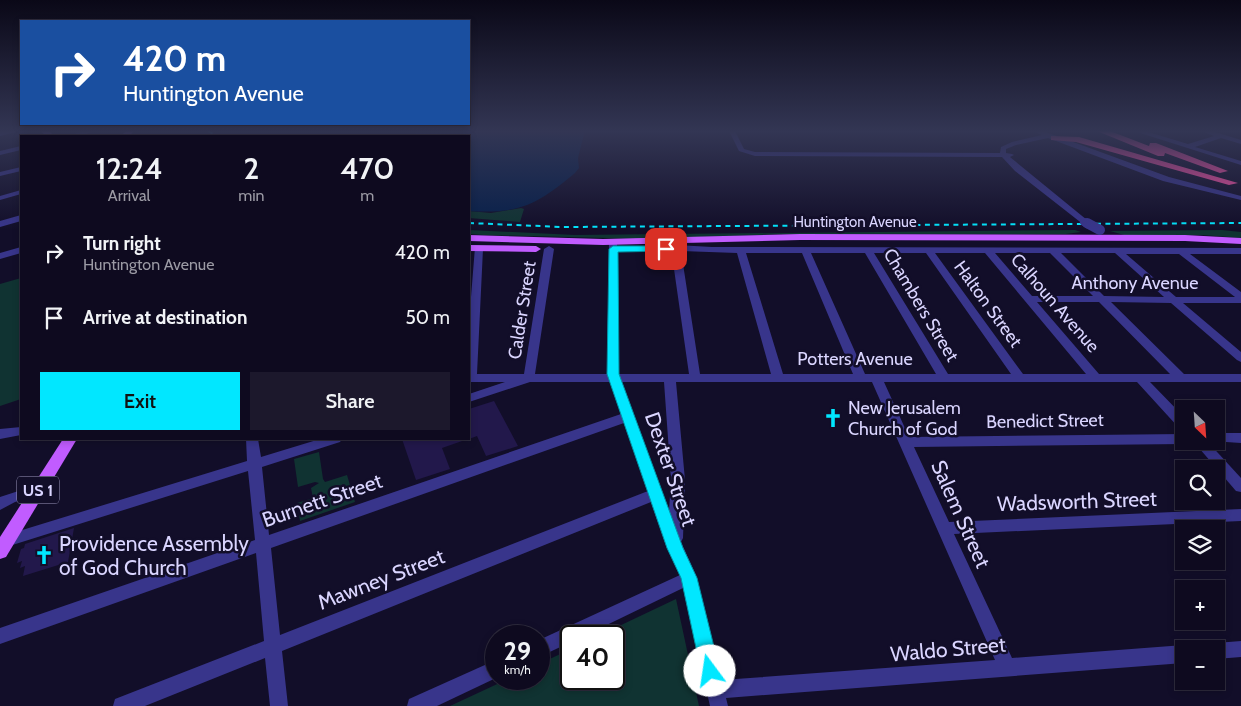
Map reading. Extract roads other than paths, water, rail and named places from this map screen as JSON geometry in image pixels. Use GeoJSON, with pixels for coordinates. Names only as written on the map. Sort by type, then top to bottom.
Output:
{"type":"FeatureCollection","features":[{"type":"Feature","properties":{"kind":"highway"},"geometry":{"type":"LineString","coordinates":[[1172,164],[1239,181]]}},
{"type":"Feature","properties":{"kind":"highway"},"geometry":{"type":"LineString","coordinates":[[1178,164],[1239,181]]}},
{"type":"Feature","properties":{"kind":"highway"},"geometry":{"type":"LineString","coordinates":[[1192,164],[1239,181]]}},
{"type":"Feature","properties":{"kind":"highway"},"geometry":{"type":"LineString","coordinates":[[1198,164],[1239,181]]}},
{"type":"Feature","properties":{"kind":"main road","name":"Huntington Avenue"},"geometry":{"type":"LineString","coordinates":[[473,248],[549,249],[794,237],[1076,238],[1241,246]]}},
{"type":"Feature","properties":{"kind":"main road","name":"Huntington Avenue"},"geometry":{"type":"LineString","coordinates":[[470,238],[676,248],[1106,240],[1241,241]]}},
{"type":"Feature","properties":{"kind":"main road","name":"US 1"},"geometry":{"type":"LineString","coordinates":[[2,545],[69,440]]}},
{"type":"Feature","properties":{"kind":"street"},"geometry":{"type":"LineString","coordinates":[[1017,164],[1241,358]]}},
{"type":"Feature","properties":{"kind":"street"},"geometry":{"type":"LineString","coordinates":[[1125,164],[1166,179],[1241,198]]}},
{"type":"Feature","properties":{"kind":"street"},"geometry":{"type":"LineString","coordinates":[[0,174],[20,169]]}},
{"type":"Feature","properties":{"kind":"street"},"geometry":{"type":"LineString","coordinates":[[0,198],[20,192]]}},
{"type":"Feature","properties":{"kind":"street"},"geometry":{"type":"LineString","coordinates":[[0,224],[20,218]]}},
{"type":"Feature","properties":{"kind":"street","name":"Huntington Avenue"},"geometry":{"type":"LineString","coordinates":[[676,248],[741,250],[1052,250],[1106,240],[1180,250],[1241,251]]}},
{"type":"Feature","properties":{"kind":"street","name":"Dexter Street"},"geometry":{"type":"LineString","coordinates":[[613,246],[614,378],[675,548],[689,578],[717,698]]}},
{"type":"Feature","properties":{"kind":"street"},"geometry":{"type":"LineString","coordinates":[[470,378],[473,248]]}},
{"type":"Feature","properties":{"kind":"street"},"geometry":{"type":"LineString","coordinates":[[676,248],[695,378]]}},
{"type":"Feature","properties":{"kind":"street","name":"Calder Street"},"geometry":{"type":"LineString","coordinates":[[530,378],[549,249]]}},
{"type":"Feature","properties":{"kind":"street"},"geometry":{"type":"LineString","coordinates":[[0,256],[20,250]]}},
{"type":"Feature","properties":{"kind":"street"},"geometry":{"type":"LineString","coordinates":[[741,250],[778,378]]}},
{"type":"Feature","properties":{"kind":"street","name":"Salem Street"},"geometry":{"type":"LineString","coordinates":[[805,250],[869,378],[906,442],[1007,667]]}},
{"type":"Feature","properties":{"kind":"street","name":"Chambers Street"},"geometry":{"type":"LineString","coordinates":[[868,250],[944,378]]}},
{"type":"Feature","properties":{"kind":"street","name":"Halton Street"},"geometry":{"type":"LineString","coordinates":[[928,250],[1020,378]]}},
{"type":"Feature","properties":{"kind":"street","name":"Calhoun Avenue"},"geometry":{"type":"LineString","coordinates":[[987,250],[1096,378]]}},
{"type":"Feature","properties":{"kind":"street"},"geometry":{"type":"LineString","coordinates":[[1052,250],[1181,378]]}},
{"type":"Feature","properties":{"kind":"street"},"geometry":{"type":"LineString","coordinates":[[1180,250],[1241,298]]}},
{"type":"Feature","properties":{"kind":"street","name":"Anthony Avenue"},"geometry":{"type":"LineString","coordinates":[[1029,299],[1241,298]]}},
{"type":"Feature","properties":{"kind":"street","name":"Potters Avenue"},"geometry":{"type":"LineString","coordinates":[[470,378],[1241,378]]}},
{"type":"Feature","properties":{"kind":"street"},"geometry":{"type":"LineString","coordinates":[[470,398],[530,378]]}},
{"type":"Feature","properties":{"kind":"street"},"geometry":{"type":"LineString","coordinates":[[670,378],[678,480],[675,548]]}},
{"type":"Feature","properties":{"kind":"street"},"geometry":{"type":"LineString","coordinates":[[1140,378],[1175,415]]}},
{"type":"Feature","properties":{"kind":"street","name":"Burnett Street"},"geometry":{"type":"LineString","coordinates":[[0,636],[629,416]]}},
{"type":"Feature","properties":{"kind":"street"},"geometry":{"type":"LineString","coordinates":[[0,434],[20,431]]}},
{"type":"Feature","properties":{"kind":"street"},"geometry":{"type":"LineString","coordinates":[[1225,438],[1241,438]]}},
{"type":"Feature","properties":{"kind":"street","name":"Benedict Street"},"geometry":{"type":"LineString","coordinates":[[906,442],[1175,439]]}},
{"type":"Feature","properties":{"kind":"street"},"geometry":{"type":"LineString","coordinates":[[252,440],[280,706]]}},
{"type":"Feature","properties":{"kind":"street"},"geometry":{"type":"LineString","coordinates":[[2,545],[332,440]]}},
{"type":"Feature","properties":{"kind":"street"},"geometry":{"type":"LineString","coordinates":[[1206,450],[1241,487]]}},
{"type":"Feature","properties":{"kind":"street"},"geometry":{"type":"LineString","coordinates":[[4,501],[37,491]]}},
{"type":"Feature","properties":{"kind":"street","name":"Mawney Street"},"geometry":{"type":"LineString","coordinates":[[122,706],[656,494]]}},
{"type":"Feature","properties":{"kind":"street","name":"Wadsworth Street"},"geometry":{"type":"LineString","coordinates":[[944,528],[1241,515]]}},
{"type":"Feature","properties":{"kind":"street"},"geometry":{"type":"LineString","coordinates":[[550,644],[689,578]]}},
{"type":"Feature","properties":{"kind":"street"},"geometry":{"type":"LineString","coordinates":[[1225,650],[1241,649]]}},
{"type":"Feature","properties":{"kind":"street","name":"Waldo Street"},"geometry":{"type":"LineString","coordinates":[[717,698],[1007,667],[1175,655]]}},
{"type":"Feature","properties":{"kind":"street"},"geometry":{"type":"LineString","coordinates":[[416,706],[485,674]]}},
{"type":"Feature","properties":{"kind":"water"},"geometry":{"type":"Polygon","coordinates":[[[470,164],[579,164],[579,168],[575,173],[538,200],[514,209],[486,212],[470,211],[470,164]]]}},
{"type":"Feature","properties":{"kind":"railway"},"geometry":{"type":"LineString","coordinates":[[470,223],[562,227],[1241,223]]}},
{"type":"Feature","properties":{"kind":"place","name":"New Jerusalem Church of God"},"geometry":{"type":"Point","coordinates":[833,418]}},
{"type":"Feature","properties":{"kind":"place","name":"Providence Assembly of God Church"},"geometry":{"type":"Point","coordinates":[44,555]}}]}
